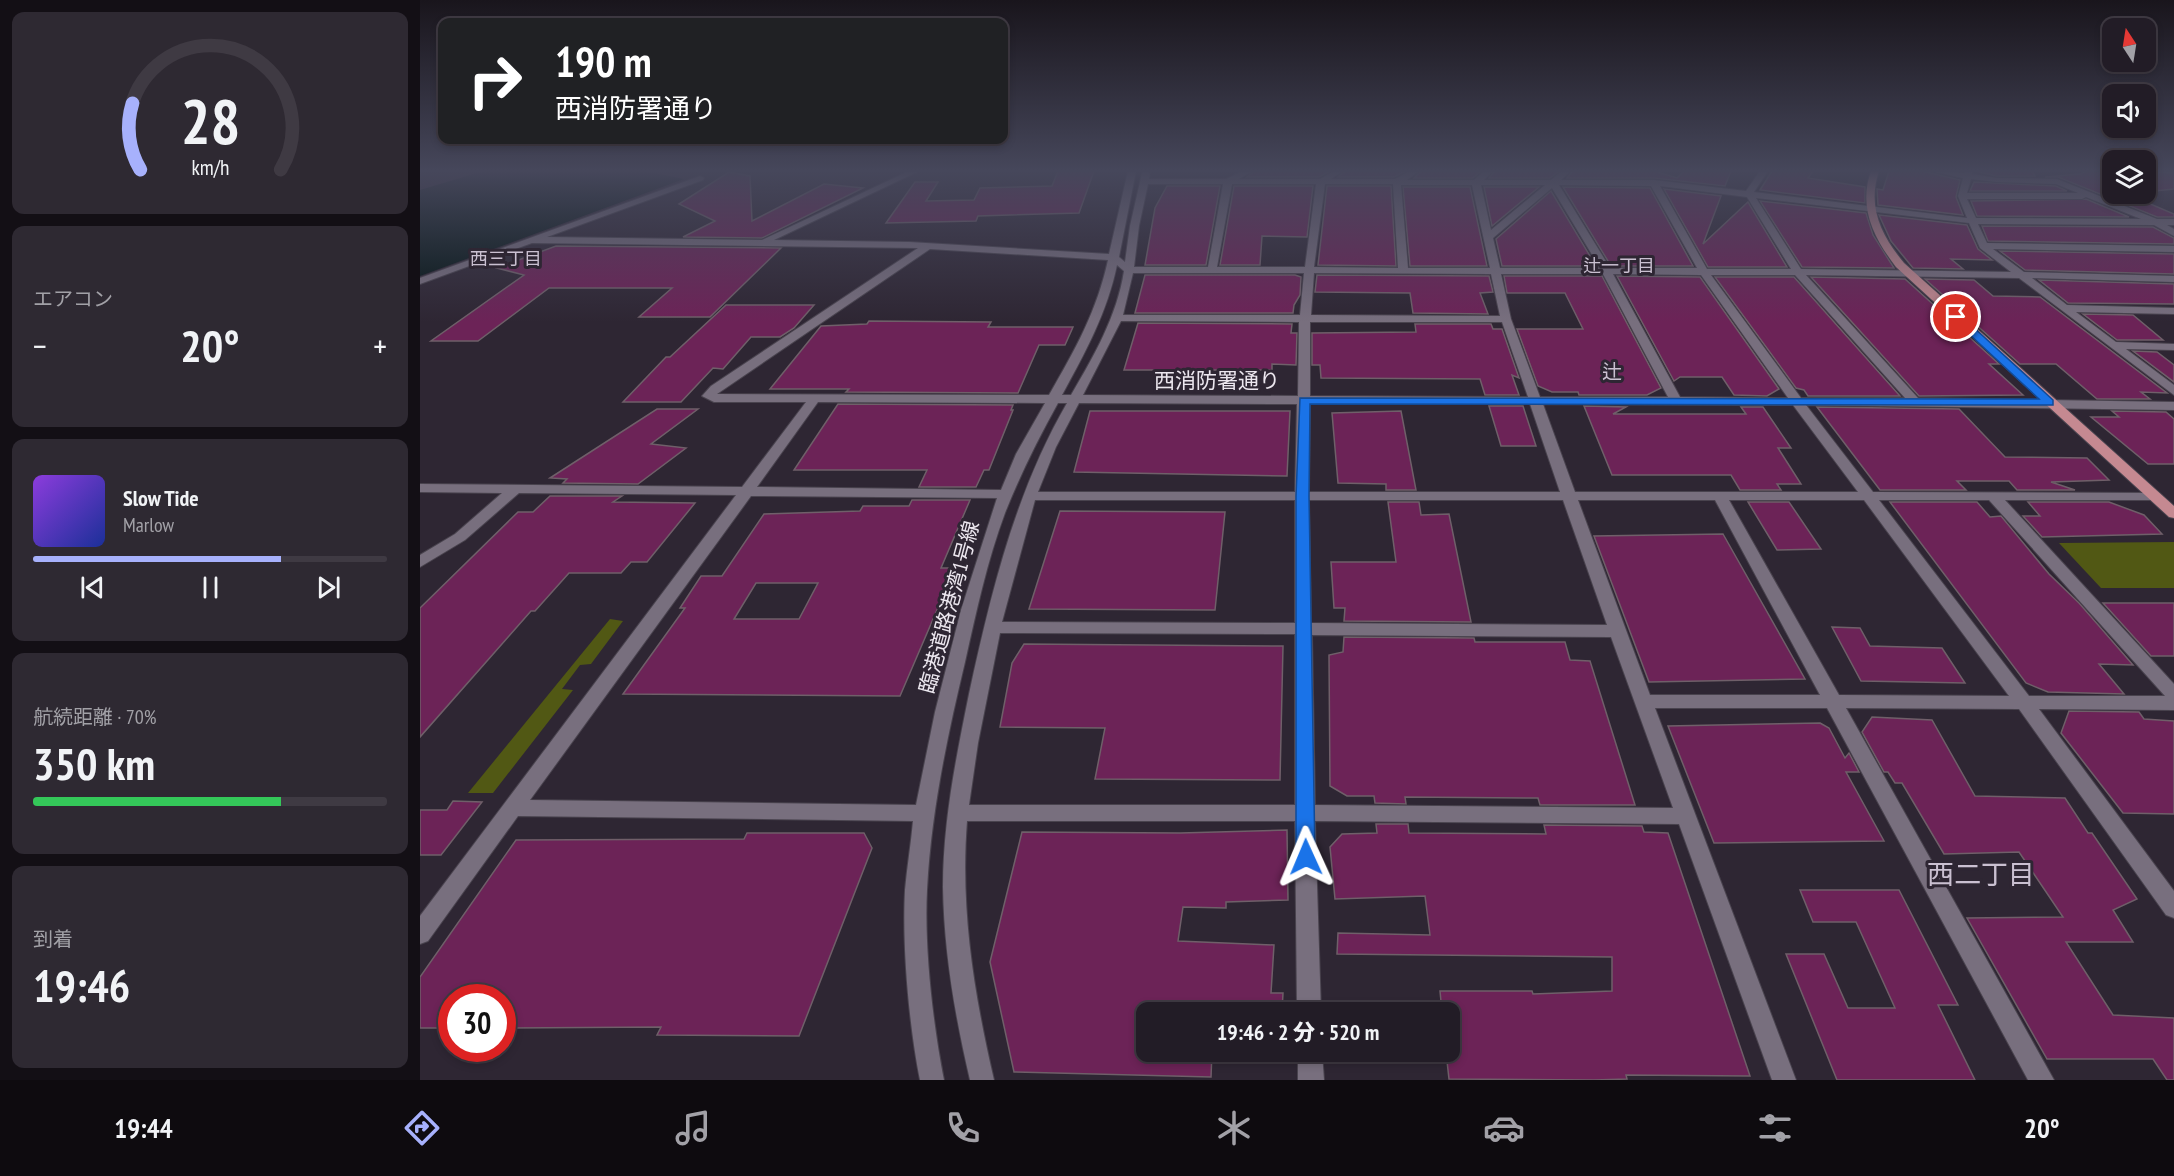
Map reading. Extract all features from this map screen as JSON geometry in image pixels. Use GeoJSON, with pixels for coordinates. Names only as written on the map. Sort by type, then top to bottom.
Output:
{"type":"FeatureCollection","features":[{"type":"Feature","properties":{"kind":"main road"},"geometry":{"type":"LineString","coordinates":[[1874,221],[1880,236],[1908,272],[2174,514]]}},
{"type":"Feature","properties":{"kind":"street"},"geometry":{"type":"LineString","coordinates":[[420,280],[582,221]]}},
{"type":"Feature","properties":{"kind":"street"},"geometry":{"type":"LineString","coordinates":[[764,242],[808,221]]}},
{"type":"Feature","properties":{"kind":"street","name":"臨港道路港湾1号線"},"geometry":{"type":"LineString","coordinates":[[932,1080],[927,1055],[918,961],[916,892],[924,813],[969,610],[989,540],[1027,447],[1077,358],[1101,309],[1111,277],[1122,221]]}},
{"type":"Feature","properties":{"kind":"street"},"geometry":{"type":"LineString","coordinates":[[982,1080],[957,943],[954,885],[957,813],[974,714],[1009,557],[1054,437],[1117,318],[1129,270],[1136,221]]}},
{"type":"Feature","properties":{"kind":"street"},"geometry":{"type":"LineString","coordinates":[[1212,270],[1221,221]]}},
{"type":"Feature","properties":{"kind":"street"},"geometry":{"type":"LineString","coordinates":[[1310,1002],[1305,813],[1302,496],[1305,320],[1316,221]]}},
{"type":"Feature","properties":{"kind":"street"},"geometry":{"type":"LineString","coordinates":[[1400,221],[1403,271]]}},
{"type":"Feature","properties":{"kind":"street"},"geometry":{"type":"LineString","coordinates":[[1485,221],[1506,319],[1617,631],[1784,1080]]}},
{"type":"Feature","properties":{"kind":"street"},"geometry":{"type":"LineString","coordinates":[[1488,237],[1507,221]]}},
{"type":"Feature","properties":{"kind":"street"},"geometry":{"type":"LineString","coordinates":[[1576,221],[1607,272],[1676,401]]}},
{"type":"Feature","properties":{"kind":"street"},"geometry":{"type":"LineString","coordinates":[[1678,221],[1704,272],[1796,401],[2023,701],[2174,908]]}},
{"type":"Feature","properties":{"kind":"street"},"geometry":{"type":"LineString","coordinates":[[1767,221],[1798,272],[1915,402]]}},
{"type":"Feature","properties":{"kind":"street"},"geometry":{"type":"LineString","coordinates":[[1972,221],[1983,246],[2174,391]]}},
{"type":"Feature","properties":{"kind":"street"},"geometry":{"type":"LineString","coordinates":[[2046,221],[2174,222]]}},
{"type":"Feature","properties":{"kind":"street"},"geometry":{"type":"LineString","coordinates":[[2156,222],[2174,233]]}},
{"type":"Feature","properties":{"kind":"street"},"geometry":{"type":"LineString","coordinates":[[531,240],[928,246],[1114,258],[1129,270],[1908,272],[2174,279]]}},
{"type":"Feature","properties":{"kind":"street","name":"西消防署通り"},"geometry":{"type":"LineString","coordinates":[[928,246],[715,389],[708,396],[714,398],[2049,402],[2174,406]]}},
{"type":"Feature","properties":{"kind":"street"},"geometry":{"type":"LineString","coordinates":[[1983,246],[2174,249]]}},
{"type":"Feature","properties":{"kind":"street"},"geometry":{"type":"LineString","coordinates":[[2064,308],[2174,311]]}},
{"type":"Feature","properties":{"kind":"street"},"geometry":{"type":"LineString","coordinates":[[1117,318],[1506,319]]}},
{"type":"Feature","properties":{"kind":"street"},"geometry":{"type":"LineString","coordinates":[[2113,345],[2174,347]]}},
{"type":"Feature","properties":{"kind":"street"},"geometry":{"type":"LineString","coordinates":[[420,934],[814,398]]}},
{"type":"Feature","properties":{"kind":"street"},"geometry":{"type":"LineString","coordinates":[[420,488],[1006,494]]}},
{"type":"Feature","properties":{"kind":"street"},"geometry":{"type":"LineString","coordinates":[[420,562],[460,537],[515,489]]}},
{"type":"Feature","properties":{"kind":"street"},"geometry":{"type":"LineString","coordinates":[[1030,496],[2154,496]]}},
{"type":"Feature","properties":{"kind":"street"},"geometry":{"type":"LineString","coordinates":[[1993,496],[2174,695]]}},
{"type":"Feature","properties":{"kind":"street"},"geometry":{"type":"LineString","coordinates":[[1720,497],[2042,1080]]}},
{"type":"Feature","properties":{"kind":"street"},"geometry":{"type":"LineString","coordinates":[[993,627],[1617,631]]}},
{"type":"Feature","properties":{"kind":"street"},"geometry":{"type":"LineString","coordinates":[[1643,701],[2174,703]]}},
{"type":"Feature","properties":{"kind":"street"},"geometry":{"type":"LineString","coordinates":[[513,808],[924,813]]}},
{"type":"Feature","properties":{"kind":"street"},"geometry":{"type":"LineString","coordinates":[[957,813],[1687,816]]}},
{"type":"Feature","properties":{"kind":"street"},"geometry":{"type":"LineString","coordinates":[[1310,1062],[1311,1080]]}},
{"type":"Feature","properties":{"kind":"green space"},"geometry":{"type":"Polygon","coordinates":[[[2174,542],[2174,588],[2101,588],[2059,543],[2174,542]]]}},
{"type":"Feature","properties":{"kind":"green space"},"geometry":{"type":"Polygon","coordinates":[[[610,619],[623,621],[591,664],[580,665],[562,689],[573,690],[493,793],[468,793],[610,619]]]}},
{"type":"Feature","properties":{"kind":"shaded area"},"geometry":{"type":"Polygon","coordinates":[[[420,221],[569,221],[420,276],[420,221]]]}},
{"type":"Feature","properties":{"kind":"building"},"geometry":{"type":"Polygon","coordinates":[[[714,221],[796,221],[762,238],[683,237],[714,221]]]}},
{"type":"Feature","properties":{"kind":"building"},"geometry":{"type":"Polygon","coordinates":[[[887,221],[958,221],[886,223],[887,221]]]}},
{"type":"Feature","properties":{"kind":"building"},"geometry":{"type":"Polygon","coordinates":[[[1153,221],[1214,221],[1206,265],[1145,265],[1153,221]]]}},
{"type":"Feature","properties":{"kind":"building"},"geometry":{"type":"Polygon","coordinates":[[[1228,221],[1309,221],[1307,237],[1262,236],[1260,265],[1220,265],[1228,221]]]}},
{"type":"Feature","properties":{"kind":"building"},"geometry":{"type":"Polygon","coordinates":[[[1323,221],[1393,221],[1396,266],[1318,265],[1323,221]]]}},
{"type":"Feature","properties":{"kind":"building"},"geometry":{"type":"Polygon","coordinates":[[[1406,221],[1477,221],[1487,266],[1410,266],[1406,221]]]}},
{"type":"Feature","properties":{"kind":"building"},"geometry":{"type":"Polygon","coordinates":[[[1516,221],[1569,221],[1596,266],[1502,266],[1496,239],[1516,221]]]}},
{"type":"Feature","properties":{"kind":"building"},"geometry":{"type":"Polygon","coordinates":[[[1584,221],[1668,221],[1693,266],[1611,266],[1584,221]]]}},
{"type":"Feature","properties":{"kind":"building"},"geometry":{"type":"Polygon","coordinates":[[[1682,221],[1711,221],[1703,244],[1727,221],[1760,221],[1787,267],[1708,267],[1682,221]]]}},
{"type":"Feature","properties":{"kind":"building"},"geometry":{"type":"Polygon","coordinates":[[[1773,221],[1869,221],[1873,235],[1894,268],[1802,267],[1773,221]]]}},
{"type":"Feature","properties":{"kind":"building"},"geometry":{"type":"Polygon","coordinates":[[[1882,221],[1935,221],[1967,225],[1978,249],[1992,260],[1951,259],[1963,269],[1913,268],[1891,241],[1882,221]]]}},
{"type":"Feature","properties":{"kind":"building"},"geometry":{"type":"Polygon","coordinates":[[[1982,226],[2153,227],[2174,238],[2174,244],[1988,241],[1982,226]]]}},
{"type":"Feature","properties":{"kind":"building"},"geometry":{"type":"Polygon","coordinates":[[[556,246],[781,248],[710,317],[639,317],[672,288],[549,288],[478,341],[431,341],[524,275],[497,268],[556,246]]]}},
{"type":"Feature","properties":{"kind":"building"},"geometry":{"type":"Polygon","coordinates":[[[2000,251],[2174,254],[2174,274],[2025,270],[2000,251]]]}},
{"type":"Feature","properties":{"kind":"building"},"geometry":{"type":"Polygon","coordinates":[[[1145,275],[1295,275],[1301,277],[1300,295],[1294,305],[1293,313],[1135,313],[1145,275]]]}},
{"type":"Feature","properties":{"kind":"building"},"geometry":{"type":"Polygon","coordinates":[[[1317,275],[1489,276],[1493,292],[1480,293],[1488,314],[1413,313],[1410,293],[1315,292],[1317,275]]]}},
{"type":"Feature","properties":{"kind":"building"},"geometry":{"type":"Polygon","coordinates":[[[1504,276],[1602,276],[1661,388],[1647,395],[1579,395],[1578,392],[1552,392],[1538,386],[1517,329],[1583,329],[1565,293],[1507,293],[1504,276]]]}},
{"type":"Feature","properties":{"kind":"building"},"geometry":{"type":"Polygon","coordinates":[[[1617,276],[1700,277],[1779,389],[1767,396],[1734,395],[1722,377],[1680,377],[1674,381],[1617,276]]]}},
{"type":"Feature","properties":{"kind":"building"},"geometry":{"type":"Polygon","coordinates":[[[1715,277],[1794,277],[1900,396],[1808,396],[1804,390],[1796,388],[1715,277]]]}},
{"type":"Feature","properties":{"kind":"building"},"geometry":{"type":"Polygon","coordinates":[[[1811,277],[1905,279],[1999,364],[1989,364],[2023,395],[1919,396],[1811,277]]]}},
{"type":"Feature","properties":{"kind":"building"},"geometry":{"type":"Polygon","coordinates":[[[1925,279],[1974,280],[1993,296],[2040,297],[2167,393],[2141,392],[2150,399],[2097,399],[2056,364],[2020,364],[1925,279]]]}},
{"type":"Feature","properties":{"kind":"building"},"geometry":{"type":"Polygon","coordinates":[[[2039,280],[2174,284],[2174,304],[2068,303],[2039,280]]]}},
{"type":"Feature","properties":{"kind":"building"},"geometry":{"type":"Polygon","coordinates":[[[726,305],[814,305],[794,328],[780,337],[751,337],[723,369],[713,368],[681,402],[623,402],[666,357],[670,357],[726,305]]]}},
{"type":"Feature","properties":{"kind":"building"},"geometry":{"type":"Polygon","coordinates":[[[2083,314],[2133,315],[2163,340],[2117,340],[2083,314]]]}},
{"type":"Feature","properties":{"kind":"building"},"geometry":{"type":"Polygon","coordinates":[[[869,321],[991,322],[988,327],[1073,327],[1065,345],[1039,345],[1018,393],[770,389],[821,326],[867,324],[869,321]]]}},
{"type":"Feature","properties":{"kind":"building"},"geometry":{"type":"Polygon","coordinates":[[[1138,323],[1292,324],[1291,333],[1297,333],[1296,365],[1272,364],[1272,370],[1124,370],[1138,323]]]}},
{"type":"Feature","properties":{"kind":"building"},"geometry":{"type":"Polygon","coordinates":[[[1415,324],[1491,324],[1493,329],[1502,329],[1519,378],[1512,375],[1519,395],[1485,395],[1480,379],[1321,378],[1320,365],[1312,365],[1312,333],[1416,332],[1415,324]]]}},
{"type":"Feature","properties":{"kind":"building"},"geometry":{"type":"Polygon","coordinates":[[[2133,351],[2157,352],[2174,365],[2174,382],[2133,351]]]}},
{"type":"Feature","properties":{"kind":"building"},"geometry":{"type":"Polygon","coordinates":[[[838,404],[1013,405],[1011,410],[1013,410],[989,470],[984,470],[976,487],[919,487],[927,470],[794,470],[838,404]]]}},
{"type":"Feature","properties":{"kind":"building"},"geometry":{"type":"Polygon","coordinates":[[[1489,406],[1523,406],[1536,446],[1501,446],[1489,406]]]}},
{"type":"Feature","properties":{"kind":"building"},"geometry":{"type":"Polygon","coordinates":[[[1584,406],[1626,407],[1613,414],[1746,414],[1741,407],[1763,407],[1791,448],[1778,448],[1801,484],[1777,484],[1781,490],[1740,490],[1731,475],[1612,475],[1584,406]]]}},
{"type":"Feature","properties":{"kind":"building"},"geometry":{"type":"Polygon","coordinates":[[[1817,407],[1959,409],[2005,457],[2087,458],[2109,480],[2051,482],[2075,490],[2017,490],[2009,481],[1957,481],[1966,490],[1880,490],[1817,407]]]}},
{"type":"Feature","properties":{"kind":"building"},"geometry":{"type":"Polygon","coordinates":[[[657,409],[698,409],[651,444],[686,448],[638,484],[563,483],[567,479],[550,478],[657,409]]]}},
{"type":"Feature","properties":{"kind":"building"},"geometry":{"type":"Polygon","coordinates":[[[1090,411],[1290,411],[1287,476],[1074,472],[1090,411]]]}},
{"type":"Feature","properties":{"kind":"building"},"geometry":{"type":"Polygon","coordinates":[[[1401,411],[1416,490],[1386,490],[1386,484],[1338,483],[1332,413],[1401,411]]]}},
{"type":"Feature","properties":{"kind":"building"},"geometry":{"type":"Polygon","coordinates":[[[2112,411],[2166,412],[2174,419],[2174,464],[2148,464],[2091,417],[2119,417],[2112,411]]]}},
{"type":"Feature","properties":{"kind":"building"},"geometry":{"type":"Polygon","coordinates":[[[550,496],[622,496],[613,502],[695,503],[647,562],[631,562],[621,573],[569,573],[535,611],[531,611],[420,737],[420,608],[518,512],[533,512],[550,496]]]}},
{"type":"Feature","properties":{"kind":"building"},"geometry":{"type":"Polygon","coordinates":[[[912,500],[970,500],[941,568],[955,568],[900,696],[623,694],[685,608],[680,608],[701,576],[722,576],[764,514],[860,511],[863,506],[909,506],[912,500]],[[756,583],[734,619],[799,619],[818,583],[756,583]]]}},
{"type":"Feature","properties":{"kind":"building"},"geometry":{"type":"Polygon","coordinates":[[[1388,502],[1419,502],[1421,515],[1449,514],[1471,622],[1344,621],[1345,608],[1334,608],[1331,562],[1396,562],[1388,502]]]}},
{"type":"Feature","properties":{"kind":"building"},"geometry":{"type":"Polygon","coordinates":[[[1748,502],[1789,502],[1821,549],[1777,550],[1748,502]]]}},
{"type":"Feature","properties":{"kind":"building"},"geometry":{"type":"Polygon","coordinates":[[[1890,502],[1977,502],[1990,517],[2001,516],[2049,574],[2079,603],[2133,665],[2099,664],[2124,694],[2048,692],[2026,683],[1890,502]]]}},
{"type":"Feature","properties":{"kind":"building"},"geometry":{"type":"Polygon","coordinates":[[[2028,502],[2109,502],[2144,515],[2162,534],[2042,537],[2023,516],[2040,516],[2028,502]]]}},
{"type":"Feature","properties":{"kind":"building"},"geometry":{"type":"Polygon","coordinates":[[[1060,511],[1225,512],[1215,610],[1029,609],[1060,511]]]}},
{"type":"Feature","properties":{"kind":"building"},"geometry":{"type":"Polygon","coordinates":[[[1723,534],[1805,679],[1649,682],[1594,536],[1723,534]]]}},
{"type":"Feature","properties":{"kind":"building"},"geometry":{"type":"Polygon","coordinates":[[[2103,603],[2174,603],[2174,656],[2151,656],[2103,603]]]}},
{"type":"Feature","properties":{"kind":"building"},"geometry":{"type":"Polygon","coordinates":[[[1832,627],[1860,628],[1870,646],[1942,648],[1965,683],[1861,681],[1832,627]]]}},
{"type":"Feature","properties":{"kind":"building"},"geometry":{"type":"Polygon","coordinates":[[[1344,637],[1474,638],[1475,642],[1565,642],[1570,660],[1590,661],[1635,805],[1540,805],[1538,798],[1405,797],[1406,804],[1375,803],[1374,796],[1347,796],[1330,786],[1329,655],[1343,652],[1344,637]]]}},
{"type":"Feature","properties":{"kind":"building"},"geometry":{"type":"Polygon","coordinates":[[[1024,644],[1283,646],[1280,780],[1095,779],[1105,728],[1000,727],[1012,663],[1024,644]]]}},
{"type":"Feature","properties":{"kind":"building"},"geometry":{"type":"Polygon","coordinates":[[[2069,711],[2139,712],[2144,719],[2174,721],[2174,814],[2123,813],[2061,733],[2069,711]]]}},
{"type":"Feature","properties":{"kind":"building"},"geometry":{"type":"Polygon","coordinates":[[[1872,717],[1932,720],[1975,796],[2065,798],[2137,899],[2113,910],[2133,942],[2066,942],[2113,1015],[2174,1018],[2174,1080],[2167,1080],[2153,1059],[2047,1059],[1967,918],[2063,917],[2019,852],[1944,854],[1902,783],[1895,783],[1888,772],[1884,772],[1862,732],[1872,717]]]}},
{"type":"Feature","properties":{"kind":"building"},"geometry":{"type":"Polygon","coordinates":[[[1820,723],[1829,728],[1845,758],[1849,753],[1859,772],[1846,772],[1884,841],[1714,843],[1668,726],[1820,723]]]}},
{"type":"Feature","properties":{"kind":"building"},"geometry":{"type":"Polygon","coordinates":[[[453,801],[482,802],[441,855],[420,855],[420,810],[447,810],[453,801]]]}},
{"type":"Feature","properties":{"kind":"building"},"geometry":{"type":"Polygon","coordinates":[[[1376,824],[1408,824],[1409,833],[1546,834],[1544,825],[1642,826],[1644,832],[1668,833],[1750,1076],[1626,1075],[1627,1079],[1594,1080],[1449,1079],[1447,1062],[1460,1062],[1460,1002],[1441,1002],[1440,991],[1532,991],[1533,994],[1612,991],[1612,957],[1337,954],[1338,933],[1430,935],[1425,896],[1335,899],[1330,847],[1342,834],[1377,833],[1376,824]]]}},
{"type":"Feature","properties":{"kind":"building"},"geometry":{"type":"Polygon","coordinates":[[[1287,830],[1288,900],[1226,902],[1226,908],[1183,907],[1178,941],[1274,945],[1271,993],[1283,993],[1283,1002],[1136,1002],[1136,1062],[1212,1062],[1211,1077],[1014,1072],[990,962],[1022,832],[1180,833],[1287,830]]]}},
{"type":"Feature","properties":{"kind":"building"},"geometry":{"type":"Polygon","coordinates":[[[747,833],[864,833],[872,848],[799,1036],[657,1035],[661,1027],[516,1028],[516,984],[438,984],[438,1028],[420,1028],[420,977],[516,840],[744,839],[747,833]]]}},
{"type":"Feature","properties":{"kind":"building"},"geometry":{"type":"Polygon","coordinates":[[[1800,890],[1899,890],[1958,1005],[1938,1005],[1975,1080],[1837,1080],[1786,954],[1824,954],[1848,1008],[1895,1008],[1856,922],[1813,922],[1800,890]]]}},
{"type":"Feature","properties":{"kind":"district","name":"西三丁目"},"geometry":{"type":"Point","coordinates":[506,258]}},
{"type":"Feature","properties":{"kind":"district","name":"辻一丁目"},"geometry":{"type":"Point","coordinates":[1619,265]}},
{"type":"Feature","properties":{"kind":"district","name":"辻"},"geometry":{"type":"Point","coordinates":[1612,372]}},
{"type":"Feature","properties":{"kind":"district","name":"西二丁目"},"geometry":{"type":"Point","coordinates":[1981,874]}},
{"type":"Feature","properties":{"kind":"route"},"geometry":{"type":"LineString","coordinates":[[1306,857],[1302,496],[1304,400],[2049,402],[1956,317]]}}]}
